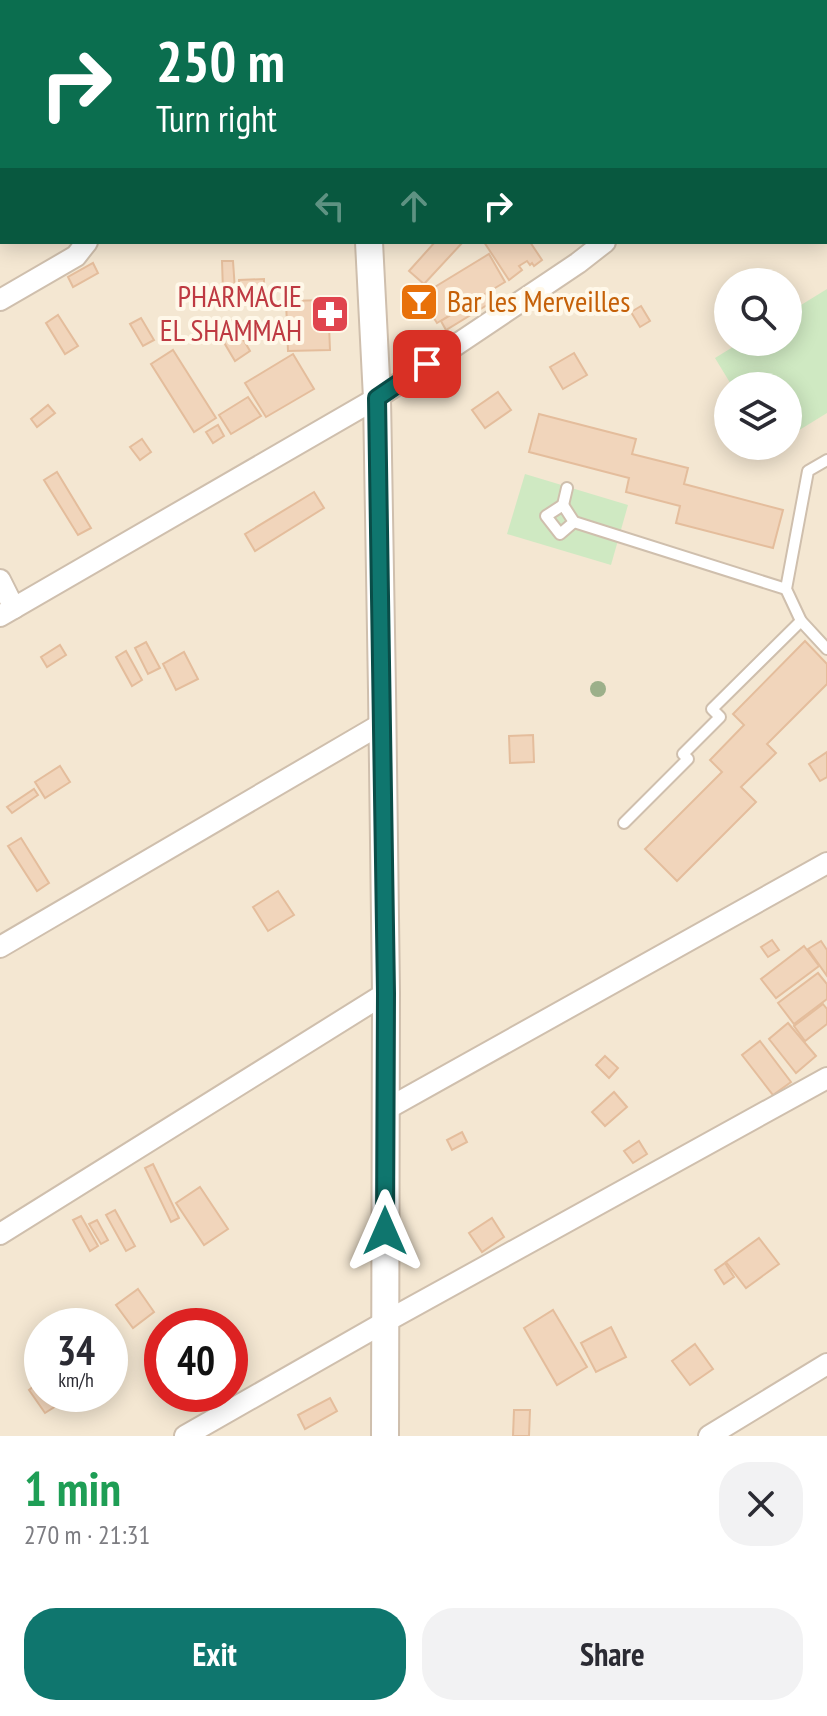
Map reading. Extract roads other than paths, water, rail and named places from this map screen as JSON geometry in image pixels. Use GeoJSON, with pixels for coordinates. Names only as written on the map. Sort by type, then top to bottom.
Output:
{"type":"FeatureCollection","features":[{"type":"Feature","properties":{"kind":"street"},"geometry":{"type":"LineString","coordinates":[[0,300],[76,256],[85,244]]}},
{"type":"Feature","properties":{"kind":"street"},"geometry":{"type":"LineString","coordinates":[[369,244],[377,398],[383,723],[385,1436]]}},
{"type":"Feature","properties":{"kind":"street"},"geometry":{"type":"LineString","coordinates":[[0,580],[7,612],[377,398],[602,244]]}},
{"type":"Feature","properties":{"kind":"street"},"geometry":{"type":"LineString","coordinates":[[0,947],[383,723]]}},
{"type":"Feature","properties":{"kind":"street"},"geometry":{"type":"LineString","coordinates":[[385,1110],[827,863]]}},
{"type":"Feature","properties":{"kind":"street"},"geometry":{"type":"LineString","coordinates":[[0,1234],[386,993]]}},
{"type":"Feature","properties":{"kind":"street"},"geometry":{"type":"LineString","coordinates":[[185,1436],[827,1078]]}},
{"type":"Feature","properties":{"kind":"street"},"geometry":{"type":"LineString","coordinates":[[709,1436],[827,1364]]}},
{"type":"Feature","properties":{"kind":"lane"},"geometry":{"type":"LineString","coordinates":[[827,460],[808,471],[786,589],[801,621],[827,649]]}},
{"type":"Feature","properties":{"kind":"lane"},"geometry":{"type":"LineString","coordinates":[[567,488],[563,505],[546,516],[560,534],[574,522]]}},
{"type":"Feature","properties":{"kind":"lane"},"geometry":{"type":"LineString","coordinates":[[563,505],[574,522],[786,589]]}},
{"type":"Feature","properties":{"kind":"lane"},"geometry":{"type":"LineString","coordinates":[[624,823],[688,759],[683,754],[720,717],[712,709],[801,621]]}},
{"type":"Feature","properties":{"kind":"place","name":"Bar les Merveilles"},"geometry":{"type":"Point","coordinates":[419,302]}},
{"type":"Feature","properties":{"kind":"place","name":"PHARMACIE EL SHAMMAH"},"geometry":{"type":"Point","coordinates":[330,314]}}]}
